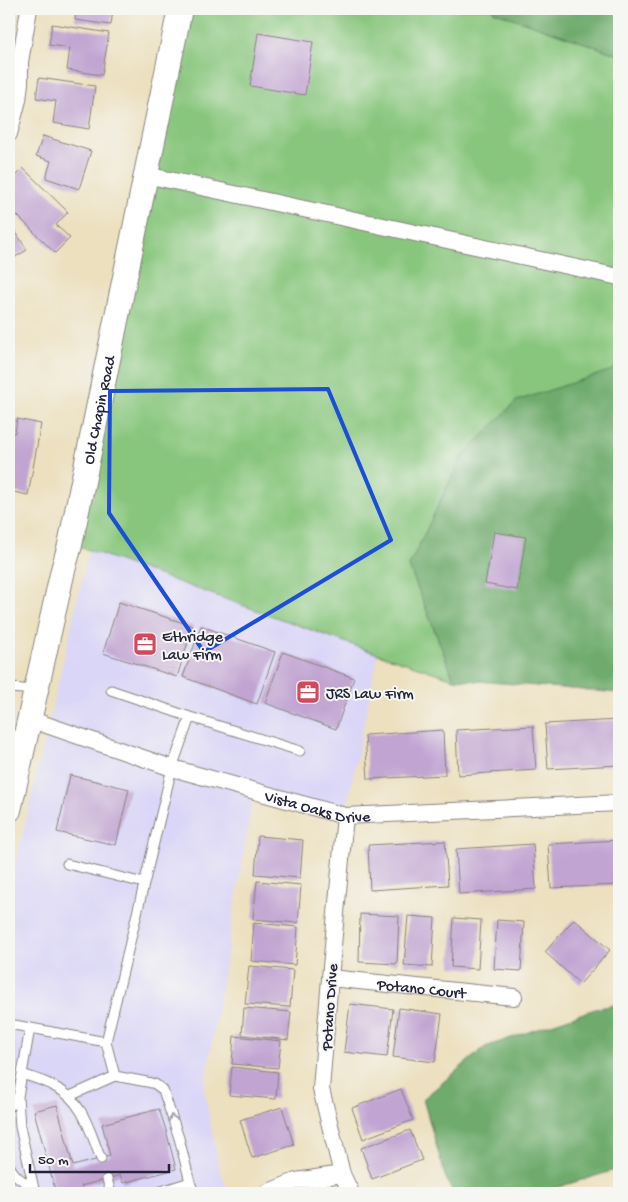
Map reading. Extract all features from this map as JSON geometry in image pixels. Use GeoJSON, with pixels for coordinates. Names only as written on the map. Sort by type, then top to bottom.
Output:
{"type":"FeatureCollection","features":[{"type":"Feature","properties":{"kind":"street"},"geometry":{"type":"LineString","coordinates":[[9,134],[18,100],[20,83],[14,63],[29,9]]}},
{"type":"Feature","properties":{"kind":"street","name":"Old Chapin Road"},"geometry":{"type":"LineString","coordinates":[[9,810],[70,545],[180,9]]}},
{"type":"Feature","properties":{"kind":"street"},"geometry":{"type":"LineString","coordinates":[[146,175],[619,277]]}},
{"type":"Feature","properties":{"kind":"street","name":"Vista Oaks Drive"},"geometry":{"type":"LineString","coordinates":[[29,719],[172,768],[345,816],[619,803]]}},
{"type":"Feature","properties":{"kind":"street","name":"Potano Drive"},"geometry":{"type":"LineString","coordinates":[[345,816],[321,1089],[342,1174],[351,1193]]}},
{"type":"Feature","properties":{"kind":"street","name":"Potano Court"},"geometry":{"type":"LineString","coordinates":[[330,978],[514,997]]}},
{"type":"Feature","properties":{"kind":"street"},"geometry":{"type":"LineString","coordinates":[[266,1193],[296,1182],[342,1174]]}},
{"type":"Feature","properties":{"kind":"lane"},"geometry":{"type":"LineString","coordinates":[[9,688],[36,690]]}},
{"type":"Feature","properties":{"kind":"lane"},"geometry":{"type":"LineString","coordinates":[[111,690],[300,751]]}},
{"type":"Feature","properties":{"kind":"lane"},"geometry":{"type":"LineString","coordinates":[[115,1076],[106,1042],[172,768],[190,717]]}},
{"type":"Feature","properties":{"kind":"lane"},"geometry":{"type":"LineString","coordinates":[[67,864],[144,882]]}},
{"type":"Feature","properties":{"kind":"lane"},"geometry":{"type":"LineString","coordinates":[[9,1024],[106,1042]]}},
{"type":"Feature","properties":{"kind":"lane"},"geometry":{"type":"LineString","coordinates":[[30,1028],[18,1097],[20,1127],[34,1190]]}},
{"type":"Feature","properties":{"kind":"lane"},"geometry":{"type":"LineString","coordinates":[[22,1074],[56,1087],[70,1096],[84,1114],[101,1158]]}},
{"type":"Feature","properties":{"kind":"lane"},"geometry":{"type":"LineString","coordinates":[[70,1096],[115,1076],[155,1084],[163,1090],[194,1193]]}},
{"type":"Feature","properties":{"kind":"lane"},"geometry":{"type":"LineString","coordinates":[[9,1107],[18,1097]]}},
{"type":"Feature","properties":{"kind":"lane"},"geometry":{"type":"LineString","coordinates":[[9,1165],[15,1176],[34,1190]]}},
{"type":"Feature","properties":{"kind":"lane"},"geometry":{"type":"LineString","coordinates":[[107,1179],[111,1193]]}},
{"type":"Feature","properties":{"kind":"lane"},"geometry":{"type":"LineString","coordinates":[[155,1193],[190,1182]]}},
{"type":"Feature","properties":{"kind":"highlighted area"},"geometry":{"type":"Polygon","coordinates":[[[328,389],[391,540],[204,652],[109,513],[110,391],[328,389]]]}},
{"type":"Feature","properties":{"kind":"shaded area"},"geometry":{"type":"Polygon","coordinates":[[[89,550],[378,654],[345,816],[254,791],[204,1089],[219,1169],[229,1193],[9,1193],[9,894],[89,550]]]}},
{"type":"Feature","properties":{"kind":"green space"},"geometry":{"type":"Polygon","coordinates":[[[180,9],[494,9],[493,11],[619,55],[619,364],[409,566],[454,679],[378,654],[89,550],[70,545],[180,9]]]}},
{"type":"Feature","properties":{"kind":"green space"},"geometry":{"type":"Polygon","coordinates":[[[494,9],[619,9],[619,55],[493,11],[494,9]]]}},
{"type":"Feature","properties":{"kind":"green space"},"geometry":{"type":"Polygon","coordinates":[[[619,364],[619,693],[454,679],[409,566],[461,458],[516,401],[612,370],[619,364]]]}},
{"type":"Feature","properties":{"kind":"green space"},"geometry":{"type":"Polygon","coordinates":[[[619,1004],[619,1169],[538,1193],[453,1193],[445,1176],[423,1099],[485,1047],[595,1009],[619,1004]]]}},
{"type":"Feature","properties":{"kind":"building"},"geometry":{"type":"Polygon","coordinates":[[[76,9],[113,9],[111,25],[75,20],[76,9]]]}},
{"type":"Feature","properties":{"kind":"building"},"geometry":{"type":"Polygon","coordinates":[[[52,24],[109,33],[102,75],[67,70],[70,48],[49,45],[52,24]]]}},
{"type":"Feature","properties":{"kind":"building"},"geometry":{"type":"Polygon","coordinates":[[[258,33],[313,42],[305,95],[250,86],[258,33]]]}},
{"type":"Feature","properties":{"kind":"building"},"geometry":{"type":"Polygon","coordinates":[[[39,78],[95,86],[89,129],[53,123],[56,101],[36,98],[39,78]]]}},
{"type":"Feature","properties":{"kind":"building"},"geometry":{"type":"Polygon","coordinates":[[[43,136],[91,151],[79,189],[46,178],[51,161],[36,156],[43,136]]]}},
{"type":"Feature","properties":{"kind":"building"},"geometry":{"type":"Polygon","coordinates":[[[23,168],[68,212],[56,225],[70,238],[55,253],[9,207],[9,182],[23,168]]]}},
{"type":"Feature","properties":{"kind":"building"},"geometry":{"type":"Polygon","coordinates":[[[9,221],[27,250],[9,261],[9,221]]]}},
{"type":"Feature","properties":{"kind":"building"},"geometry":{"type":"Polygon","coordinates":[[[17,419],[41,424],[28,495],[9,491],[9,432],[15,433],[17,419]]]}},
{"type":"Feature","properties":{"kind":"building"},"geometry":{"type":"Polygon","coordinates":[[[494,532],[526,537],[517,590],[485,584],[494,532]]]}},
{"type":"Feature","properties":{"kind":"building"},"geometry":{"type":"Polygon","coordinates":[[[119,602],[193,626],[177,677],[103,653],[119,602]]]}},
{"type":"Feature","properties":{"kind":"building"},"geometry":{"type":"Polygon","coordinates":[[[201,626],[275,652],[257,704],[183,677],[201,626]]]}},
{"type":"Feature","properties":{"kind":"building"},"geometry":{"type":"Polygon","coordinates":[[[283,652],[354,678],[336,729],[265,703],[283,652]]]}},
{"type":"Feature","properties":{"kind":"building"},"geometry":{"type":"Polygon","coordinates":[[[619,720],[619,765],[548,769],[545,724],[619,720]]]}},
{"type":"Feature","properties":{"kind":"building"},"geometry":{"type":"Polygon","coordinates":[[[533,726],[536,770],[458,775],[456,730],[533,726]]]}},
{"type":"Feature","properties":{"kind":"building"},"geometry":{"type":"Polygon","coordinates":[[[443,730],[445,775],[368,779],[365,735],[443,730]]]}},
{"type":"Feature","properties":{"kind":"building"},"geometry":{"type":"Polygon","coordinates":[[[70,775],[129,789],[116,845],[57,832],[70,775]]]}},
{"type":"Feature","properties":{"kind":"building"},"geometry":{"type":"Polygon","coordinates":[[[258,836],[303,840],[300,878],[255,874],[258,836]]]}},
{"type":"Feature","properties":{"kind":"building"},"geometry":{"type":"Polygon","coordinates":[[[619,840],[619,885],[551,888],[548,844],[619,840]]]}},
{"type":"Feature","properties":{"kind":"building"},"geometry":{"type":"Polygon","coordinates":[[[445,841],[448,885],[370,890],[368,845],[445,841]]]}},
{"type":"Feature","properties":{"kind":"building"},"geometry":{"type":"Polygon","coordinates":[[[533,844],[536,889],[459,894],[456,849],[533,844]]]}},
{"type":"Feature","properties":{"kind":"building"},"geometry":{"type":"Polygon","coordinates":[[[257,881],[301,885],[298,923],[253,919],[257,881]]]}},
{"type":"Feature","properties":{"kind":"building"},"geometry":{"type":"Polygon","coordinates":[[[360,914],[399,916],[397,964],[359,962],[360,914]]]}},
{"type":"Feature","properties":{"kind":"building"},"geometry":{"type":"Polygon","coordinates":[[[408,916],[435,918],[432,967],[404,965],[408,916]]]}},
{"type":"Feature","properties":{"kind":"building"},"geometry":{"type":"Polygon","coordinates":[[[454,918],[481,920],[478,969],[451,967],[454,918]]]}},
{"type":"Feature","properties":{"kind":"building"},"geometry":{"type":"Polygon","coordinates":[[[574,919],[610,950],[580,984],[545,952],[574,919]]]}},
{"type":"Feature","properties":{"kind":"building"},"geometry":{"type":"Polygon","coordinates":[[[497,920],[524,922],[521,971],[494,969],[497,920]]]}},
{"type":"Feature","properties":{"kind":"building"},"geometry":{"type":"Polygon","coordinates":[[[254,923],[298,927],[295,965],[251,961],[254,923]]]}},
{"type":"Feature","properties":{"kind":"building"},"geometry":{"type":"Polygon","coordinates":[[[249,966],[293,970],[290,1007],[245,1004],[249,966]]]}},
{"type":"Feature","properties":{"kind":"building"},"geometry":{"type":"Polygon","coordinates":[[[350,1004],[393,1009],[387,1057],[344,1052],[350,1004]]]}},
{"type":"Feature","properties":{"kind":"building"},"geometry":{"type":"Polygon","coordinates":[[[244,1008],[291,1012],[288,1040],[242,1035],[244,1008]]]}},
{"type":"Feature","properties":{"kind":"building"},"geometry":{"type":"Polygon","coordinates":[[[399,1008],[442,1014],[435,1062],[393,1057],[399,1008]]]}},
{"type":"Feature","properties":{"kind":"building"},"geometry":{"type":"Polygon","coordinates":[[[234,1036],[281,1041],[278,1068],[232,1064],[234,1036]]]}},
{"type":"Feature","properties":{"kind":"building"},"geometry":{"type":"Polygon","coordinates":[[[232,1067],[278,1072],[276,1099],[229,1095],[232,1067]]]}},
{"type":"Feature","properties":{"kind":"building"},"geometry":{"type":"Polygon","coordinates":[[[401,1089],[413,1120],[363,1139],[352,1108],[401,1089]]]}},
{"type":"Feature","properties":{"kind":"building"},"geometry":{"type":"Polygon","coordinates":[[[57,1105],[73,1166],[110,1156],[102,1124],[159,1109],[176,1169],[123,1183],[120,1175],[81,1186],[83,1193],[56,1193],[34,1111],[57,1105]]]}},
{"type":"Feature","properties":{"kind":"building"},"geometry":{"type":"Polygon","coordinates":[[[282,1107],[294,1145],[252,1158],[240,1120],[282,1107]]]}},
{"type":"Feature","properties":{"kind":"building"},"geometry":{"type":"Polygon","coordinates":[[[410,1130],[422,1160],[372,1179],[361,1148],[410,1130]]]}},
{"type":"Feature","properties":{"kind":"place","name":"Ethridge Law Firm"},"geometry":{"type":"Point","coordinates":[145,644]}},
{"type":"Feature","properties":{"kind":"place","name":"JRS Law Firm"},"geometry":{"type":"Point","coordinates":[308,692]}}]}
